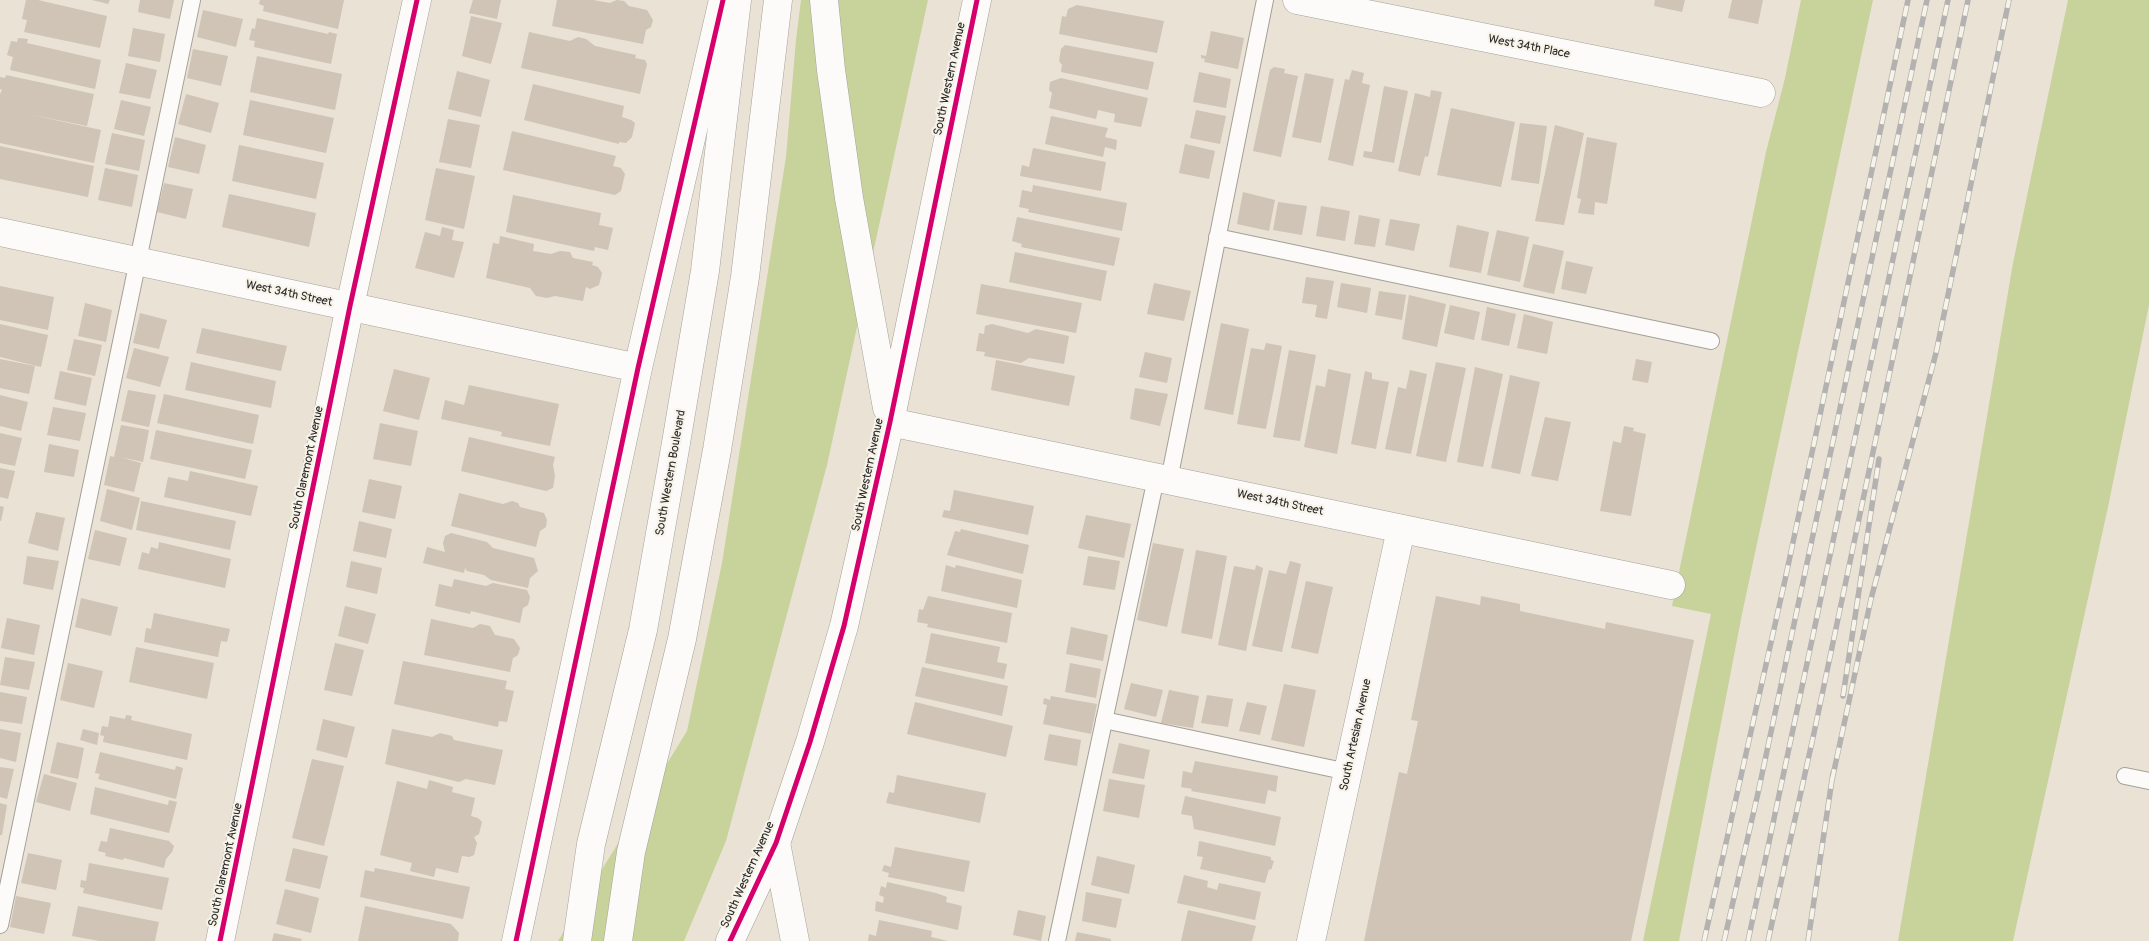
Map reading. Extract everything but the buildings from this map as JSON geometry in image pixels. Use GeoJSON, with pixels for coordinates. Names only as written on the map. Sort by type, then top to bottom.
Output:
{"type":"FeatureCollection","features":[{"type":"Feature","properties":{"kind":"street","name":"South Claremont Avenue"},"geometry":{"type":"LineString","coordinates":[[220,941],[350,306],[417,0]]}},
{"type":"Feature","properties":{"kind":"street"},"geometry":{"type":"LineString","coordinates":[[516,941],[638,368],[723,0]]}},
{"type":"Feature","properties":{"kind":"street","name":"South Western Boulevard"},"geometry":{"type":"LineString","coordinates":[[577,941],[591,844],[643,630],[676,443],[705,271],[737,0]]}},
{"type":"Feature","properties":{"kind":"street"},"geometry":{"type":"LineString","coordinates":[[618,941],[631,852],[682,639],[717,450],[745,277],[778,0]]}},
{"type":"Feature","properties":{"kind":"street"},"geometry":{"type":"LineString","coordinates":[[824,0],[830,70],[849,198],[890,422]]}},
{"type":"Feature","properties":{"kind":"street","name":"South Western Avenue"},"geometry":{"type":"LineString","coordinates":[[730,941],[776,843],[810,742],[844,626],[890,422],[977,0]]}},
{"type":"Feature","properties":{"kind":"street","name":"West 34th Place"},"geometry":{"type":"LineString","coordinates":[[1297,0],[1760,93]]}},
{"type":"Feature","properties":{"kind":"street","name":"West 34th Street"},"geometry":{"type":"LineString","coordinates":[[0,232],[638,368]]}},
{"type":"Feature","properties":{"kind":"street","name":"West 34th Street"},"geometry":{"type":"LineString","coordinates":[[890,422],[1671,585]]}},
{"type":"Feature","properties":{"kind":"street","name":"South Artesian Avenue"},"geometry":{"type":"LineString","coordinates":[[1311,941],[1401,529]]}},
{"type":"Feature","properties":{"kind":"street"},"geometry":{"type":"LineString","coordinates":[[776,843],[795,941]]}},
{"type":"Feature","properties":{"kind":"lane"},"geometry":{"type":"LineString","coordinates":[[0,925],[192,0]]}},
{"type":"Feature","properties":{"kind":"lane"},"geometry":{"type":"LineString","coordinates":[[1056,941],[1104,720],[1163,479],[1217,237],[1265,0]]}},
{"type":"Feature","properties":{"kind":"lane"},"geometry":{"type":"LineString","coordinates":[[1217,237],[1711,341]]}},
{"type":"Feature","properties":{"kind":"lane"},"geometry":{"type":"LineString","coordinates":[[1104,720],[1348,772]]}},
{"type":"Feature","properties":{"kind":"lane"},"geometry":{"type":"LineString","coordinates":[[2125,776],[2149,781]]}},
{"type":"Feature","properties":{"kind":"green space"},"geometry":{"type":"Polygon","coordinates":[[[801,0],[928,0],[827,465],[726,841],[684,941],[558,941],[687,731],[722,563],[786,157],[801,0]]]}},
{"type":"Feature","properties":{"kind":"green space"},"geometry":{"type":"Polygon","coordinates":[[[1801,0],[1873,0],[1742,614],[1679,941],[1643,941],[1711,614],[1672,606],[1766,152],[1785,78],[1801,0]]]}},
{"type":"Feature","properties":{"kind":"green space"},"geometry":{"type":"Polygon","coordinates":[[[2068,0],[2149,0],[2149,305],[2108,507],[2013,941],[1898,941],[2013,263],[2068,0]]]}},
{"type":"Feature","properties":{"kind":"railway"},"geometry":{"type":"LineString","coordinates":[[1704,941],[1785,580],[1908,0]]}},
{"type":"Feature","properties":{"kind":"railway"},"geometry":{"type":"LineString","coordinates":[[1724,941],[1758,793],[1927,0]]}},
{"type":"Feature","properties":{"kind":"railway"},"geometry":{"type":"LineString","coordinates":[[1748,941],[1948,0]]}},
{"type":"Feature","properties":{"kind":"railway"},"geometry":{"type":"LineString","coordinates":[[1768,941],[1814,733],[1968,0]]}},
{"type":"Feature","properties":{"kind":"railway"},"geometry":{"type":"LineString","coordinates":[[1832,780],[1871,599],[1936,353],[2009,0]]}},
{"type":"Feature","properties":{"kind":"railway"},"geometry":{"type":"LineString","coordinates":[[1843,696],[1879,459]]}},
{"type":"Feature","properties":{"kind":"railway"},"geometry":{"type":"LineString","coordinates":[[1808,941],[1833,773]]}},
{"type":"Feature","properties":{"kind":"cycle path"},"geometry":{"type":"LineString","coordinates":[[220,941],[350,306],[417,0]]}},
{"type":"Feature","properties":{"kind":"cycle path"},"geometry":{"type":"LineString","coordinates":[[516,941],[638,368],[723,0]]}},
{"type":"Feature","properties":{"kind":"cycle path"},"geometry":{"type":"LineString","coordinates":[[730,941],[776,843],[810,742],[844,626],[890,422],[977,0]]}}]}
